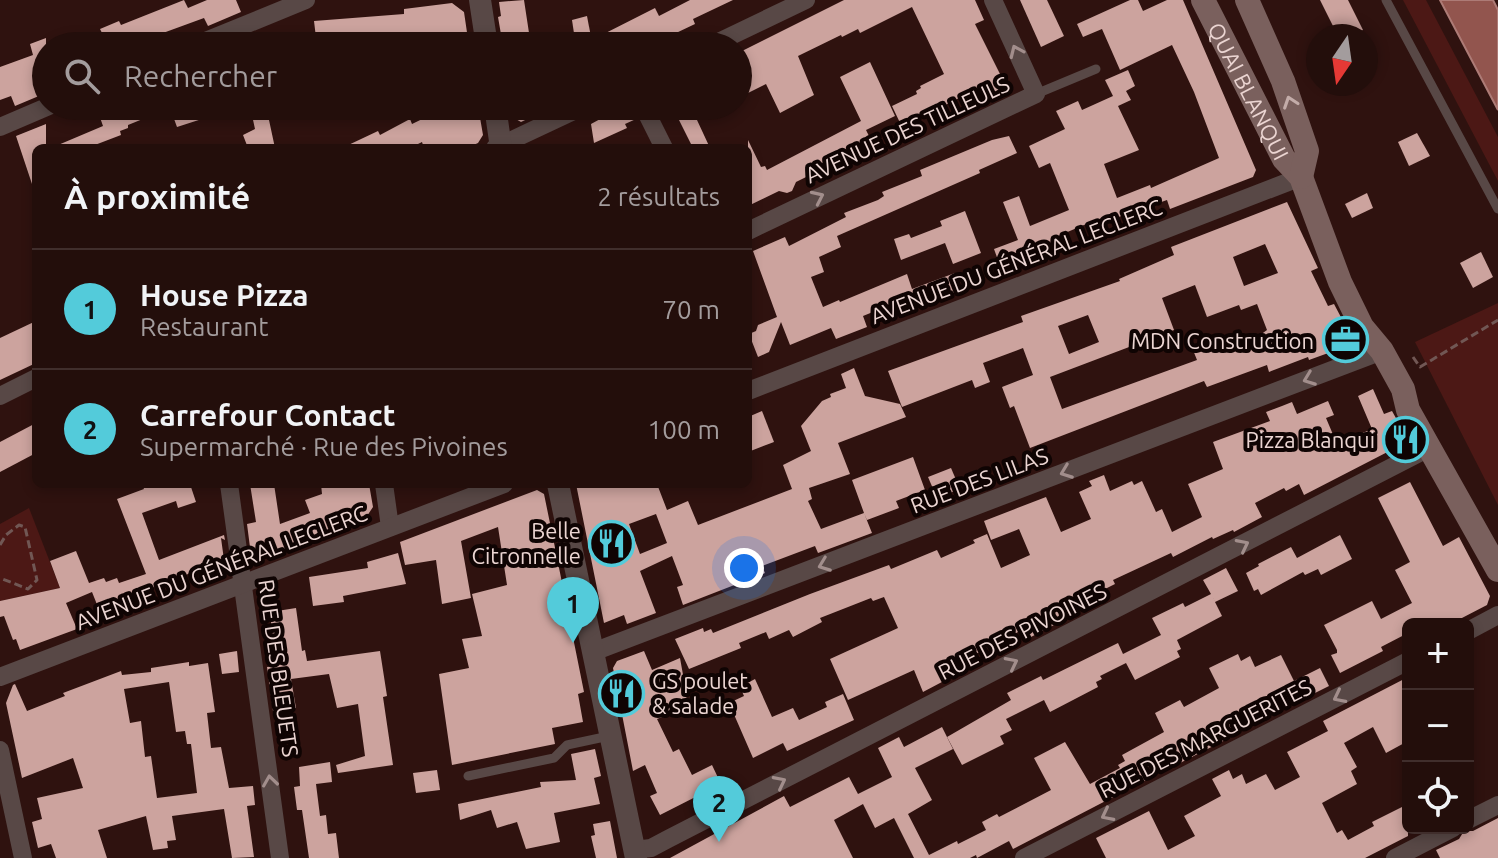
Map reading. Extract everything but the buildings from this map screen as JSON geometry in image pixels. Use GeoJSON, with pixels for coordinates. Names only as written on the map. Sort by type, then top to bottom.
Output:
{"type":"FeatureCollection","features":[{"type":"Feature","properties":{"kind":"main road","name":"QUAI BLANQUI"},"geometry":{"type":"LineString","coordinates":[[1203,0],[1284,159],[1301,177],[1322,228],[1337,239],[1376,319],[1382,351],[1403,389],[1427,414],[1498,548]]}},
{"type":"Feature","properties":{"kind":"main road","name":"QUAI BLANQUI"},"geometry":{"type":"LineString","coordinates":[[1247,0],[1283,81],[1307,151],[1301,177]]}},
{"type":"Feature","properties":{"kind":"main road","name":"QUAI BLANQUI"},"geometry":{"type":"LineString","coordinates":[[1403,389],[1408,410],[1498,570]]}},
{"type":"Feature","properties":{"kind":"street"},"geometry":{"type":"LineString","coordinates":[[227,32],[306,0]]}},
{"type":"Feature","properties":{"kind":"street"},"geometry":{"type":"LineString","coordinates":[[480,0],[485,32]]}},
{"type":"Feature","properties":{"kind":"street"},"geometry":{"type":"LineString","coordinates":[[739,32],[806,0]]}},
{"type":"Feature","properties":{"kind":"street","name":"AVENUE DES TILLEULS"},"geometry":{"type":"LineString","coordinates":[[752,229],[1036,94],[993,0]]}},
{"type":"Feature","properties":{"kind":"street"},"geometry":{"type":"LineString","coordinates":[[0,127],[32,113]]}},
{"type":"Feature","properties":{"kind":"street"},"geometry":{"type":"LineString","coordinates":[[496,120],[499,144]]}},
{"type":"Feature","properties":{"kind":"street"},"geometry":{"type":"LineString","coordinates":[[505,144],[555,120]]}},
{"type":"Feature","properties":{"kind":"street"},"geometry":{"type":"LineString","coordinates":[[650,120],[662,144]]}},
{"type":"Feature","properties":{"kind":"street","name":"AVENUE DU GÉNÉRAL LECLERC"},"geometry":{"type":"LineString","coordinates":[[752,389],[1301,177]]}},
{"type":"Feature","properties":{"kind":"street","name":"RUE DES LILAS"},"geometry":{"type":"LineString","coordinates":[[593,652],[1382,351]]}},
{"type":"Feature","properties":{"kind":"street"},"geometry":{"type":"LineString","coordinates":[[0,396],[32,380]]}},
{"type":"Feature","properties":{"kind":"street","name":"RUE DES PIVOINES"},"geometry":{"type":"LineString","coordinates":[[635,854],[1429,448]]}},
{"type":"Feature","properties":{"kind":"street","name":"RUE DES BLEUETS"},"geometry":{"type":"LineString","coordinates":[[230,488],[280,858]]}},
{"type":"Feature","properties":{"kind":"street"},"geometry":{"type":"LineString","coordinates":[[385,488],[390,527]]}},
{"type":"Feature","properties":{"kind":"street","name":"AVENUE DU GÉNÉRAL LECLERC"},"geometry":{"type":"LineString","coordinates":[[0,677],[493,488]]}},
{"type":"Feature","properties":{"kind":"street"},"geometry":{"type":"LineString","coordinates":[[559,488],[635,854]]}},
{"type":"Feature","properties":{"kind":"street"},"geometry":{"type":"LineString","coordinates":[[1474,628],[1498,615]]}},
{"type":"Feature","properties":{"kind":"street","name":"RUE DES MARGUERITES"},"geometry":{"type":"LineString","coordinates":[[1024,858],[1402,664]]}},
{"type":"Feature","properties":{"kind":"street"},"geometry":{"type":"LineString","coordinates":[[0,750],[23,858]]}},
{"type":"Feature","properties":{"kind":"street"},"geometry":{"type":"LineString","coordinates":[[1474,817],[1498,805]]}},
{"type":"Feature","properties":{"kind":"street"},"geometry":{"type":"LineString","coordinates":[[1395,858],[1441,834]]}},
{"type":"Feature","properties":{"kind":"lane"},"geometry":{"type":"LineString","coordinates":[[1386,0],[1498,209]]}},
{"type":"Feature","properties":{"kind":"lane"},"geometry":{"type":"LineString","coordinates":[[1036,94],[1096,69]]}},
{"type":"Feature","properties":{"kind":"lane"},"geometry":{"type":"LineString","coordinates":[[468,776],[554,758],[567,745],[610,736]]}},
{"type":"Feature","properties":{"kind":"path"},"geometry":{"type":"LineString","coordinates":[[1413,357],[1420,367],[1498,320]]}},
{"type":"Feature","properties":{"kind":"path"},"geometry":{"type":"LineString","coordinates":[[0,545],[19,525],[25,527],[29,533],[31,560],[37,580],[28,589],[0,578]]}},
{"type":"Feature","properties":{"kind":"shaded area"},"geometry":{"type":"Polygon","coordinates":[[[1403,0],[1426,0],[1498,137],[1498,181],[1403,0]]]}},
{"type":"Feature","properties":{"kind":"shaded area"},"geometry":{"type":"Polygon","coordinates":[[[1440,0],[1493,0],[1498,10],[1498,110],[1440,0]]]}},
{"type":"Feature","properties":{"kind":"shaded area"},"geometry":{"type":"Polygon","coordinates":[[[1498,303],[1498,505],[1415,342],[1498,303]]]}},
{"type":"Feature","properties":{"kind":"shaded area"},"geometry":{"type":"Polygon","coordinates":[[[29,508],[60,588],[0,601],[0,524],[29,508]]]}},
{"type":"Feature","properties":{"kind":"place","name":"MDN Construction"},"geometry":{"type":"Point","coordinates":[1345,340]}},
{"type":"Feature","properties":{"kind":"place","name":"Pizza Blanqui"},"geometry":{"type":"Point","coordinates":[1406,439]}},
{"type":"Feature","properties":{"kind":"place","name":"Belle Citronnelle"},"geometry":{"type":"Point","coordinates":[612,543]}},
{"type":"Feature","properties":{"kind":"place","name":"House Pizza"},"geometry":{"type":"Point","coordinates":[573,643]}},
{"type":"Feature","properties":{"kind":"place","name":"GS poulet & salade"},"geometry":{"type":"Point","coordinates":[621,693]}},
{"type":"Feature","properties":{"kind":"place","name":"Carrefour Contact"},"geometry":{"type":"Point","coordinates":[719,842]}}]}
